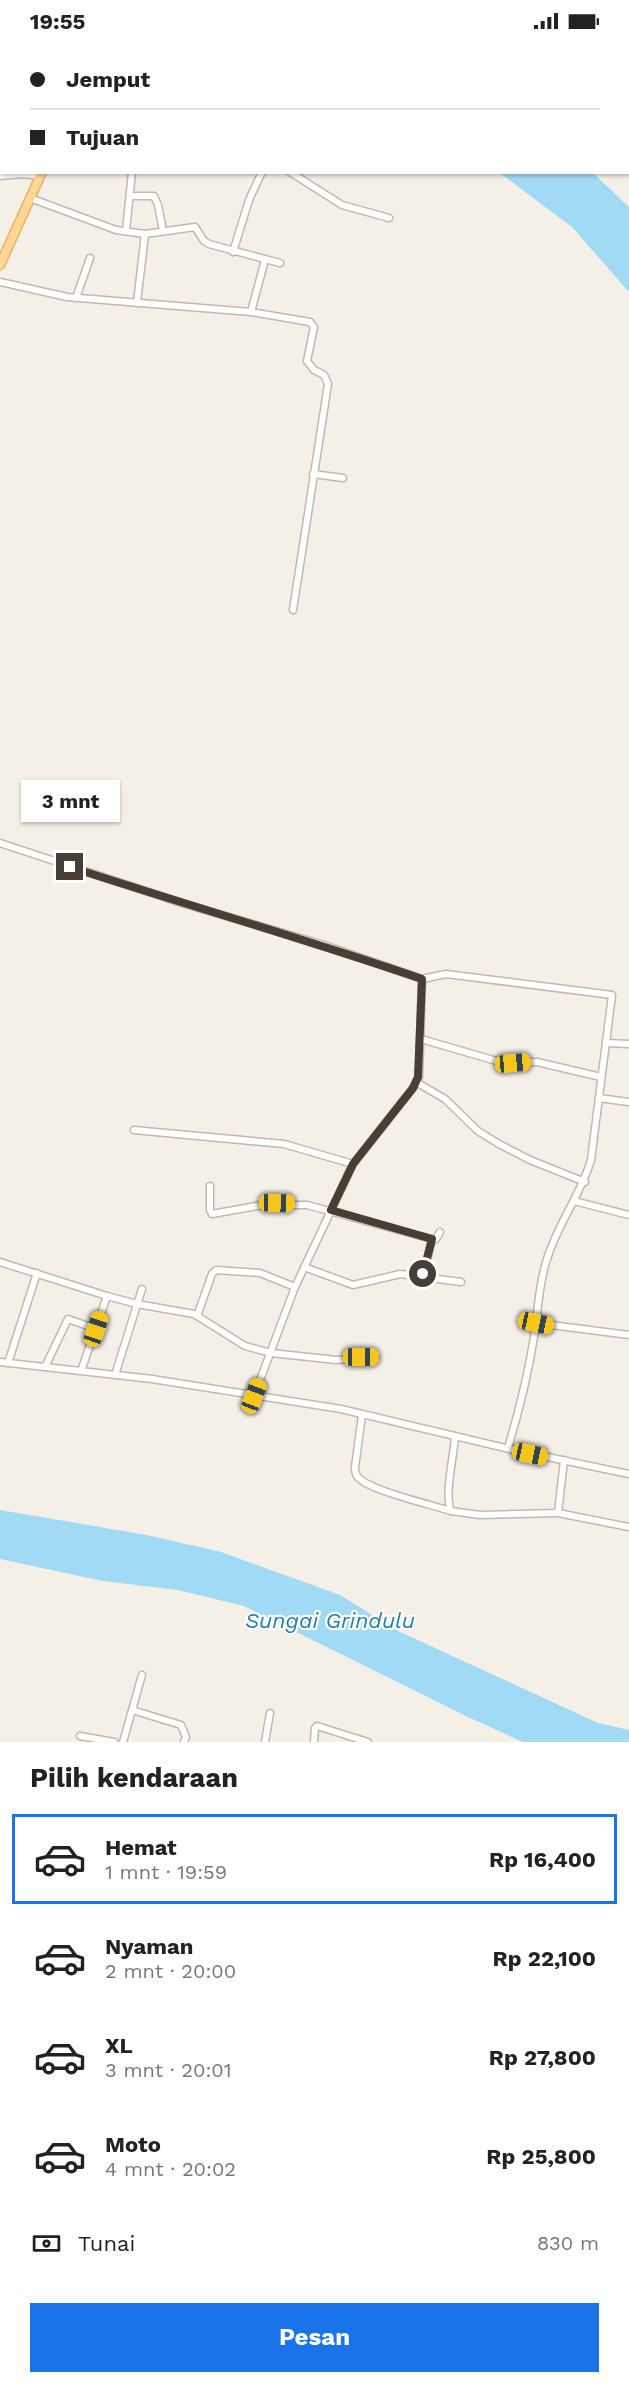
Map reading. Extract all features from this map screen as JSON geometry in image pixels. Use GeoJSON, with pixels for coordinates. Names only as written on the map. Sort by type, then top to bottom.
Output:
{"type":"FeatureCollection","features":[{"type":"Feature","properties":{"kind":"main road"},"geometry":{"type":"LineString","coordinates":[[0,265],[41,174]]}},
{"type":"Feature","properties":{"kind":"street"},"geometry":{"type":"LineString","coordinates":[[0,176],[41,174]]}},
{"type":"Feature","properties":{"kind":"street"},"geometry":{"type":"LineString","coordinates":[[126,231],[132,174]]}},
{"type":"Feature","properties":{"kind":"street"},"geometry":{"type":"LineString","coordinates":[[233,252],[249,200],[261,174]]}},
{"type":"Feature","properties":{"kind":"street"},"geometry":{"type":"LineString","coordinates":[[293,174],[342,205],[388,218]]}},
{"type":"Feature","properties":{"kind":"street"},"geometry":{"type":"LineString","coordinates":[[130,196],[151,195],[156,199],[163,231]]}},
{"type":"Feature","properties":{"kind":"street"},"geometry":{"type":"LineString","coordinates":[[30,198],[102,225],[126,231],[144,234],[195,226],[204,241],[233,252],[280,263]]}},
{"type":"Feature","properties":{"kind":"street"},"geometry":{"type":"LineString","coordinates":[[137,303],[144,234]]}},
{"type":"Feature","properties":{"kind":"street"},"geometry":{"type":"LineString","coordinates":[[76,298],[90,258]]}},
{"type":"Feature","properties":{"kind":"street"},"geometry":{"type":"LineString","coordinates":[[251,312],[265,260]]}},
{"type":"Feature","properties":{"kind":"street"},"geometry":{"type":"LineString","coordinates":[[0,282],[76,298],[251,312],[304,320],[314,327],[307,361],[314,370],[324,375],[327,384],[293,610]]}},
{"type":"Feature","properties":{"kind":"street"},"geometry":{"type":"LineString","coordinates":[[313,474],[343,478]]}},
{"type":"Feature","properties":{"kind":"street"},"geometry":{"type":"LineString","coordinates":[[0,843],[185,904],[295,936],[422,979],[446,974],[611,994],[613,997],[591,1160],[585,1182],[548,1256],[539,1293],[521,1406],[508,1448]]}},
{"type":"Feature","properties":{"kind":"street"},"geometry":{"type":"LineString","coordinates":[[254,1396],[295,1287],[353,1164],[416,1082],[421,1039],[422,979]]}},
{"type":"Feature","properties":{"kind":"street"},"geometry":{"type":"LineString","coordinates":[[421,1039],[500,1062],[537,1062],[601,1077]]}},
{"type":"Feature","properties":{"kind":"street"},"geometry":{"type":"LineString","coordinates":[[606,1043],[629,1044]]}},
{"type":"Feature","properties":{"kind":"street"},"geometry":{"type":"LineString","coordinates":[[416,1082],[445,1099],[478,1131],[499,1144],[530,1160],[585,1182]]}},
{"type":"Feature","properties":{"kind":"street"},"geometry":{"type":"LineString","coordinates":[[598,1098],[629,1102]]}},
{"type":"Feature","properties":{"kind":"street"},"geometry":{"type":"LineString","coordinates":[[134,1130],[284,1144],[353,1164]]}},
{"type":"Feature","properties":{"kind":"street"},"geometry":{"type":"LineString","coordinates":[[210,1186],[210,1212],[215,1214],[244,1207],[277,1203],[307,1205],[432,1239],[436,1239],[440,1232]]}},
{"type":"Feature","properties":{"kind":"street"},"geometry":{"type":"LineString","coordinates":[[574,1202],[629,1215]]}},
{"type":"Feature","properties":{"kind":"street"},"geometry":{"type":"LineString","coordinates":[[423,1277],[432,1239]]}},
{"type":"Feature","properties":{"kind":"street"},"geometry":{"type":"LineString","coordinates":[[0,1262],[137,1304],[188,1312],[245,1346],[271,1353],[336,1360],[375,1357]]}},
{"type":"Feature","properties":{"kind":"street"},"geometry":{"type":"LineString","coordinates":[[304,1267],[353,1285],[400,1274],[461,1282]]}},
{"type":"Feature","properties":{"kind":"street"},"geometry":{"type":"LineString","coordinates":[[197,1316],[212,1274],[216,1270],[260,1273],[295,1287]]}},
{"type":"Feature","properties":{"kind":"street"},"geometry":{"type":"LineString","coordinates":[[8,1364],[37,1273]]}},
{"type":"Feature","properties":{"kind":"street"},"geometry":{"type":"LineString","coordinates":[[114,1375],[142,1289]]}},
{"type":"Feature","properties":{"kind":"street"},"geometry":{"type":"LineString","coordinates":[[81,1371],[108,1296]]}},
{"type":"Feature","properties":{"kind":"street"},"geometry":{"type":"LineString","coordinates":[[45,1367],[68,1319],[96,1329]]}},
{"type":"Feature","properties":{"kind":"street"},"geometry":{"type":"LineString","coordinates":[[536,1323],[628,1333]]}},
{"type":"Feature","properties":{"kind":"street"},"geometry":{"type":"LineString","coordinates":[[0,1362],[152,1379],[362,1415],[629,1474]]}},
{"type":"Feature","properties":{"kind":"street"},"geometry":{"type":"LineString","coordinates":[[362,1415],[356,1474],[383,1491],[451,1511],[480,1515],[558,1513],[629,1527]]}},
{"type":"Feature","properties":{"kind":"street"},"geometry":{"type":"LineString","coordinates":[[451,1511],[449,1508],[450,1489],[455,1436]]}},
{"type":"Feature","properties":{"kind":"street"},"geometry":{"type":"LineString","coordinates":[[558,1513],[564,1460]]}},
{"type":"Feature","properties":{"kind":"street"},"geometry":{"type":"LineString","coordinates":[[123,1742],[142,1675]]}},
{"type":"Feature","properties":{"kind":"street"},"geometry":{"type":"LineString","coordinates":[[132,1710],[182,1725],[186,1737],[184,1742]]}},
{"type":"Feature","properties":{"kind":"street"},"geometry":{"type":"LineString","coordinates":[[268,1741],[270,1713]]}},
{"type":"Feature","properties":{"kind":"street"},"geometry":{"type":"LineString","coordinates":[[314,1742],[317,1726],[368,1742]]}},
{"type":"Feature","properties":{"kind":"street"},"geometry":{"type":"LineString","coordinates":[[80,1736],[114,1742]]}},
{"type":"Feature","properties":{"kind":"water"},"geometry":{"type":"Polygon","coordinates":[[[501,174],[594,174],[629,207],[629,292],[572,227],[501,174]]]}},
{"type":"Feature","properties":{"kind":"water","name":"Sungai Grindulu"},"geometry":{"type":"Polygon","coordinates":[[[0,1510],[147,1535],[221,1552],[340,1595],[398,1631],[598,1723],[629,1730],[629,1742],[523,1742],[244,1606],[178,1590],[103,1581],[0,1559],[0,1510]]]}},
{"type":"Feature","properties":{"kind":"route"},"geometry":{"type":"LineString","coordinates":[[70,867],[324,945],[422,979],[418,1077],[413,1088],[353,1164],[331,1210],[432,1239],[423,1274]]}}]}
